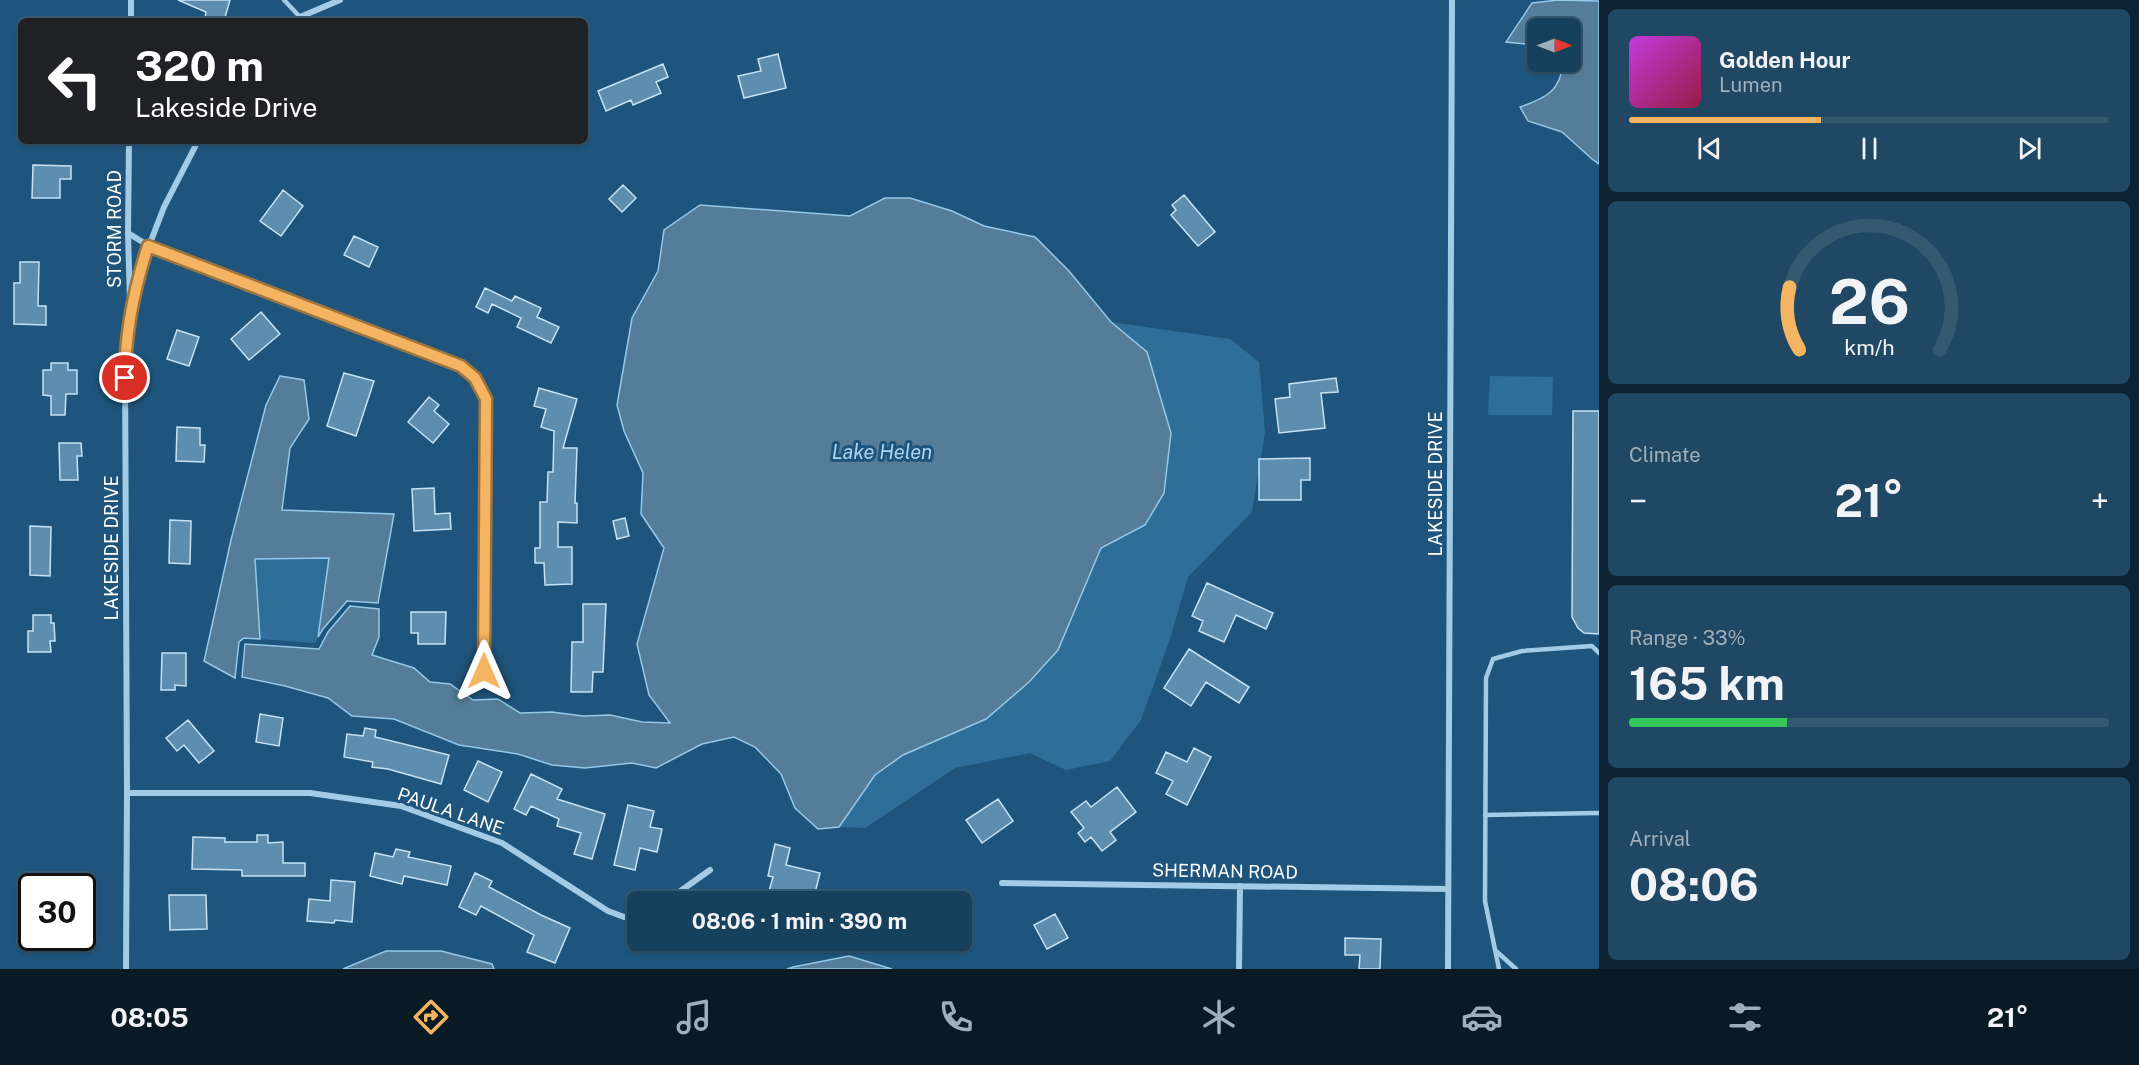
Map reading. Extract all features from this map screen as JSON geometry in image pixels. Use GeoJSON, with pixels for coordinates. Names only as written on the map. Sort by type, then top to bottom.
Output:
{"type":"FeatureCollection","features":[{"type":"Feature","properties":{"kind":"street"},"geometry":{"type":"LineString","coordinates":[[131,0],[131,18]]}},
{"type":"Feature","properties":{"kind":"street"},"geometry":{"type":"LineString","coordinates":[[301,18],[340,0]]}},
{"type":"Feature","properties":{"kind":"street","name":"LAKESIDE DRIVE"},"geometry":{"type":"LineString","coordinates":[[1448,969],[1452,0]]}},
{"type":"Feature","properties":{"kind":"street","name":"STORM ROAD"},"geometry":{"type":"LineString","coordinates":[[129,144],[130,316]]}},
{"type":"Feature","properties":{"kind":"street","name":"LAKESIDE DRIVE"},"geometry":{"type":"LineString","coordinates":[[126,969],[128,793],[125,360],[137,281],[148,246],[164,207],[196,144]]}},
{"type":"Feature","properties":{"kind":"street"},"geometry":{"type":"LineString","coordinates":[[128,233],[148,246],[461,366],[475,378],[486,399],[484,671]]}},
{"type":"Feature","properties":{"kind":"street","name":"PAULA LANE"},"geometry":{"type":"LineString","coordinates":[[128,793],[310,793],[402,806],[502,843],[608,911],[627,917]]}},
{"type":"Feature","properties":{"kind":"street"},"geometry":{"type":"LineString","coordinates":[[680,891],[710,870]]}},
{"type":"Feature","properties":{"kind":"street","name":"SHERMAN ROAD"},"geometry":{"type":"LineString","coordinates":[[1002,883],[1448,889]]}},
{"type":"Feature","properties":{"kind":"street"},"geometry":{"type":"LineString","coordinates":[[1239,969],[1240,886]]}},
{"type":"Feature","properties":{"kind":"lane"},"geometry":{"type":"LineString","coordinates":[[284,0],[298,18]]}},
{"type":"Feature","properties":{"kind":"lane"},"geometry":{"type":"LineString","coordinates":[[1499,969],[1485,900],[1486,678],[1492,659],[1522,651],[1573,646],[1592,646],[1599,653]]}},
{"type":"Feature","properties":{"kind":"lane"},"geometry":{"type":"LineString","coordinates":[[1485,815],[1599,813]]}},
{"type":"Feature","properties":{"kind":"lane"},"geometry":{"type":"LineString","coordinates":[[1495,950],[1516,969]]}},
{"type":"Feature","properties":{"kind":"shaded area"},"geometry":{"type":"Polygon","coordinates":[[[1111,322],[1230,339],[1259,362],[1265,432],[1252,512],[1188,577],[1170,639],[1141,720],[1110,761],[1066,770],[1030,753],[955,768],[865,828],[839,827],[875,775],[903,755],[986,719],[1029,682],[1058,650],[1101,548],[1145,525],[1171,433],[1147,352],[1111,322]]]}},
{"type":"Feature","properties":{"kind":"shaded area"},"geometry":{"type":"Polygon","coordinates":[[[1490,376],[1553,377],[1552,415],[1488,415],[1490,376]]]}},
{"type":"Feature","properties":{"kind":"shaded area"},"geometry":{"type":"Polygon","coordinates":[[[329,558],[318,637],[315,643],[260,639],[255,559],[329,558]]]}},
{"type":"Feature","properties":{"kind":"water"},"geometry":{"type":"Polygon","coordinates":[[[1558,0],[1599,1],[1599,164],[1562,132],[1528,121],[1520,107],[1550,92],[1562,72],[1581,72],[1581,18],[1527,18],[1527,44],[1506,42],[1532,3],[1558,0]]]}},
{"type":"Feature","properties":{"kind":"water","name":"Lake Helen"},"geometry":{"type":"Polygon","coordinates":[[[885,198],[910,198],[952,211],[984,226],[1035,237],[1069,271],[1111,322],[1147,352],[1171,433],[1164,493],[1145,525],[1101,548],[1058,650],[1029,682],[986,719],[903,755],[875,775],[839,827],[818,829],[795,808],[781,774],[755,747],[734,737],[702,744],[656,768],[632,763],[585,768],[552,765],[518,754],[459,745],[394,719],[352,716],[328,698],[242,677],[245,644],[319,649],[328,632],[350,606],[379,609],[379,637],[372,655],[414,668],[430,682],[450,684],[473,700],[498,699],[520,713],[610,715],[642,722],[670,723],[649,695],[637,644],[664,548],[641,514],[643,473],[624,431],[617,405],[632,318],[658,271],[664,230],[700,205],[850,216],[885,198]]]}},
{"type":"Feature","properties":{"kind":"water"},"geometry":{"type":"Polygon","coordinates":[[[280,376],[304,380],[309,419],[290,448],[282,510],[394,514],[378,603],[347,601],[318,637],[329,558],[255,559],[260,639],[244,638],[239,642],[235,678],[204,661],[231,540],[266,405],[280,376]]]}},
{"type":"Feature","properties":{"kind":"water"},"geometry":{"type":"Polygon","coordinates":[[[386,951],[441,951],[492,964],[494,969],[343,969],[386,951]]]}},
{"type":"Feature","properties":{"kind":"water"},"geometry":{"type":"Polygon","coordinates":[[[849,956],[892,969],[787,969],[793,967],[849,956]]]}},
{"type":"Feature","properties":{"kind":"building"},"geometry":{"type":"Polygon","coordinates":[[[178,0],[230,0],[225,18],[205,18],[206,12],[178,0]]]}},
{"type":"Feature","properties":{"kind":"building"},"geometry":{"type":"Polygon","coordinates":[[[778,54],[786,88],[744,98],[738,76],[761,71],[758,59],[778,54]]]}},
{"type":"Feature","properties":{"kind":"building"},"geometry":{"type":"Polygon","coordinates":[[[663,64],[668,77],[656,82],[661,93],[633,105],[631,100],[606,111],[598,91],[663,64]]]}},
{"type":"Feature","properties":{"kind":"building"},"geometry":{"type":"Polygon","coordinates":[[[33,165],[71,166],[71,179],[60,179],[60,198],[32,198],[33,165]]]}},
{"type":"Feature","properties":{"kind":"building"},"geometry":{"type":"Polygon","coordinates":[[[623,185],[636,198],[622,212],[609,199],[623,185]]]}},
{"type":"Feature","properties":{"kind":"building"},"geometry":{"type":"Polygon","coordinates":[[[283,190],[303,206],[281,236],[260,221],[283,190]]]}},
{"type":"Feature","properties":{"kind":"building"},"geometry":{"type":"Polygon","coordinates":[[[1184,195],[1215,232],[1198,246],[1171,215],[1176,210],[1172,205],[1184,195]]]}},
{"type":"Feature","properties":{"kind":"building"},"geometry":{"type":"Polygon","coordinates":[[[354,236],[378,247],[369,267],[344,255],[354,236]]]}},
{"type":"Feature","properties":{"kind":"building"},"geometry":{"type":"Polygon","coordinates":[[[20,262],[39,262],[38,306],[46,306],[46,325],[14,324],[14,283],[20,283],[20,262]]]}},
{"type":"Feature","properties":{"kind":"building"},"geometry":{"type":"Polygon","coordinates":[[[485,288],[512,301],[515,296],[541,308],[537,317],[559,327],[551,343],[517,327],[521,318],[492,304],[488,313],[476,307],[485,288]]]}},
{"type":"Feature","properties":{"kind":"building"},"geometry":{"type":"Polygon","coordinates":[[[261,312],[280,334],[249,360],[231,339],[261,312]]]}},
{"type":"Feature","properties":{"kind":"building"},"geometry":{"type":"Polygon","coordinates":[[[177,330],[199,337],[189,366],[167,359],[177,330]]]}},
{"type":"Feature","properties":{"kind":"building"},"geometry":{"type":"Polygon","coordinates":[[[51,363],[68,363],[68,370],[77,370],[77,394],[66,394],[65,415],[51,415],[51,396],[43,395],[43,370],[51,370],[51,363]]]}},
{"type":"Feature","properties":{"kind":"building"},"geometry":{"type":"Polygon","coordinates":[[[344,373],[374,381],[356,436],[327,426],[344,373]]]}},
{"type":"Feature","properties":{"kind":"building"},"geometry":{"type":"Polygon","coordinates":[[[1336,378],[1338,392],[1321,393],[1325,428],[1279,433],[1275,399],[1290,397],[1289,384],[1336,378]]]}},
{"type":"Feature","properties":{"kind":"building"},"geometry":{"type":"Polygon","coordinates":[[[539,388],[577,399],[563,448],[577,448],[575,503],[577,503],[577,523],[558,522],[558,547],[572,547],[572,584],[545,585],[544,563],[535,563],[535,548],[540,548],[540,502],[547,502],[548,472],[553,472],[554,431],[541,427],[546,409],[534,406],[539,388]]]}},
{"type":"Feature","properties":{"kind":"building"},"geometry":{"type":"Polygon","coordinates":[[[429,397],[439,405],[434,411],[449,424],[433,443],[408,422],[429,397]]]}},
{"type":"Feature","properties":{"kind":"building"},"geometry":{"type":"Polygon","coordinates":[[[1573,411],[1599,411],[1599,634],[1584,633],[1572,617],[1573,411]]]}},
{"type":"Feature","properties":{"kind":"building"},"geometry":{"type":"Polygon","coordinates":[[[177,427],[200,428],[200,445],[205,445],[204,462],[176,461],[177,427]]]}},
{"type":"Feature","properties":{"kind":"building"},"geometry":{"type":"Polygon","coordinates":[[[59,443],[81,443],[82,456],[77,456],[78,480],[60,480],[59,443]]]}},
{"type":"Feature","properties":{"kind":"building"},"geometry":{"type":"Polygon","coordinates":[[[1310,458],[1310,480],[1301,480],[1301,500],[1259,500],[1259,459],[1310,458]]]}},
{"type":"Feature","properties":{"kind":"building"},"geometry":{"type":"Polygon","coordinates":[[[434,488],[435,514],[450,513],[451,529],[414,531],[412,489],[434,488]]]}},
{"type":"Feature","properties":{"kind":"building"},"geometry":{"type":"Polygon","coordinates":[[[625,518],[629,536],[617,539],[613,521],[625,518]]]}},
{"type":"Feature","properties":{"kind":"building"},"geometry":{"type":"Polygon","coordinates":[[[170,520],[191,521],[190,564],[169,563],[170,520]]]}},
{"type":"Feature","properties":{"kind":"building"},"geometry":{"type":"Polygon","coordinates":[[[30,526],[51,527],[50,576],[30,575],[30,526]]]}},
{"type":"Feature","properties":{"kind":"building"},"geometry":{"type":"Polygon","coordinates":[[[1207,583],[1273,613],[1266,629],[1236,615],[1224,642],[1199,631],[1203,621],[1192,616],[1207,583]]]}},
{"type":"Feature","properties":{"kind":"building"},"geometry":{"type":"Polygon","coordinates":[[[583,604],[606,604],[603,672],[593,672],[592,692],[571,692],[572,642],[583,642],[583,604]]]}},
{"type":"Feature","properties":{"kind":"building"},"geometry":{"type":"Polygon","coordinates":[[[411,612],[446,612],[445,644],[418,644],[418,633],[411,633],[411,612]]]}},
{"type":"Feature","properties":{"kind":"building"},"geometry":{"type":"Polygon","coordinates":[[[33,615],[51,615],[55,641],[50,641],[51,652],[28,652],[28,631],[33,631],[33,615]]]}},
{"type":"Feature","properties":{"kind":"building"},"geometry":{"type":"Polygon","coordinates":[[[1189,649],[1249,687],[1239,703],[1206,682],[1191,706],[1164,688],[1189,649]]]}},
{"type":"Feature","properties":{"kind":"building"},"geometry":{"type":"Polygon","coordinates":[[[162,653],[186,653],[186,686],[175,685],[175,690],[161,690],[162,653]]]}},
{"type":"Feature","properties":{"kind":"building"},"geometry":{"type":"Polygon","coordinates":[[[260,714],[283,718],[279,746],[256,742],[260,714]]]}},
{"type":"Feature","properties":{"kind":"building"},"geometry":{"type":"Polygon","coordinates":[[[188,720],[214,751],[199,763],[184,745],[177,751],[166,738],[188,720]]]}},
{"type":"Feature","properties":{"kind":"building"},"geometry":{"type":"Polygon","coordinates":[[[365,728],[376,730],[375,737],[449,755],[441,784],[388,769],[372,767],[373,762],[344,757],[347,734],[363,736],[365,728]]]}},
{"type":"Feature","properties":{"kind":"building"},"geometry":{"type":"Polygon","coordinates":[[[1194,748],[1211,757],[1187,805],[1166,794],[1173,781],[1156,773],[1166,752],[1187,762],[1194,748]]]}},
{"type":"Feature","properties":{"kind":"building"},"geometry":{"type":"Polygon","coordinates":[[[478,761],[502,772],[488,802],[464,790],[478,761]]]}},
{"type":"Feature","properties":{"kind":"building"},"geometry":{"type":"Polygon","coordinates":[[[531,774],[562,789],[557,799],[605,814],[592,859],[574,854],[581,833],[557,826],[559,819],[531,806],[526,815],[514,809],[531,774]]]}},
{"type":"Feature","properties":{"kind":"building"},"geometry":{"type":"Polygon","coordinates":[[[1117,787],[1136,812],[1110,832],[1116,840],[1102,851],[1091,837],[1085,842],[1078,833],[1084,828],[1071,812],[1086,801],[1091,807],[1117,787]]]}},
{"type":"Feature","properties":{"kind":"building"},"geometry":{"type":"Polygon","coordinates":[[[998,799],[1013,821],[982,843],[966,820],[998,799]]]}},
{"type":"Feature","properties":{"kind":"building"},"geometry":{"type":"Polygon","coordinates":[[[628,805],[654,811],[650,827],[662,829],[657,852],[640,848],[635,870],[614,865],[628,805]]]}},
{"type":"Feature","properties":{"kind":"building"},"geometry":{"type":"Polygon","coordinates":[[[257,835],[268,835],[268,843],[283,842],[283,863],[305,863],[305,876],[242,876],[242,870],[192,869],[193,837],[225,838],[225,842],[257,842],[257,835]]]}},
{"type":"Feature","properties":{"kind":"building"},"geometry":{"type":"Polygon","coordinates":[[[775,844],[790,848],[786,865],[820,873],[816,891],[769,891],[773,877],[768,876],[775,844]]]}},
{"type":"Feature","properties":{"kind":"building"},"geometry":{"type":"Polygon","coordinates":[[[396,849],[410,852],[408,857],[451,866],[447,885],[404,876],[402,884],[370,876],[375,853],[393,857],[396,849]]]}},
{"type":"Feature","properties":{"kind":"building"},"geometry":{"type":"Polygon","coordinates":[[[475,873],[492,881],[489,887],[570,928],[555,963],[527,952],[534,935],[481,906],[476,915],[459,907],[475,873]]]}},
{"type":"Feature","properties":{"kind":"building"},"geometry":{"type":"Polygon","coordinates":[[[331,880],[355,882],[352,922],[307,921],[309,899],[330,901],[331,880]]]}},
{"type":"Feature","properties":{"kind":"building"},"geometry":{"type":"Polygon","coordinates":[[[169,895],[206,895],[207,929],[170,930],[169,895]]]}},
{"type":"Feature","properties":{"kind":"building"},"geometry":{"type":"Polygon","coordinates":[[[1055,914],[1068,938],[1047,949],[1034,925],[1055,914]]]}},
{"type":"Feature","properties":{"kind":"building"},"geometry":{"type":"Polygon","coordinates":[[[1345,938],[1381,939],[1380,969],[1359,969],[1360,955],[1345,955],[1345,938]]]}},
{"type":"Feature","properties":{"kind":"route"},"geometry":{"type":"LineString","coordinates":[[125,378],[130,316],[137,281],[148,246],[461,366],[475,378],[486,399],[484,671]]}}]}
